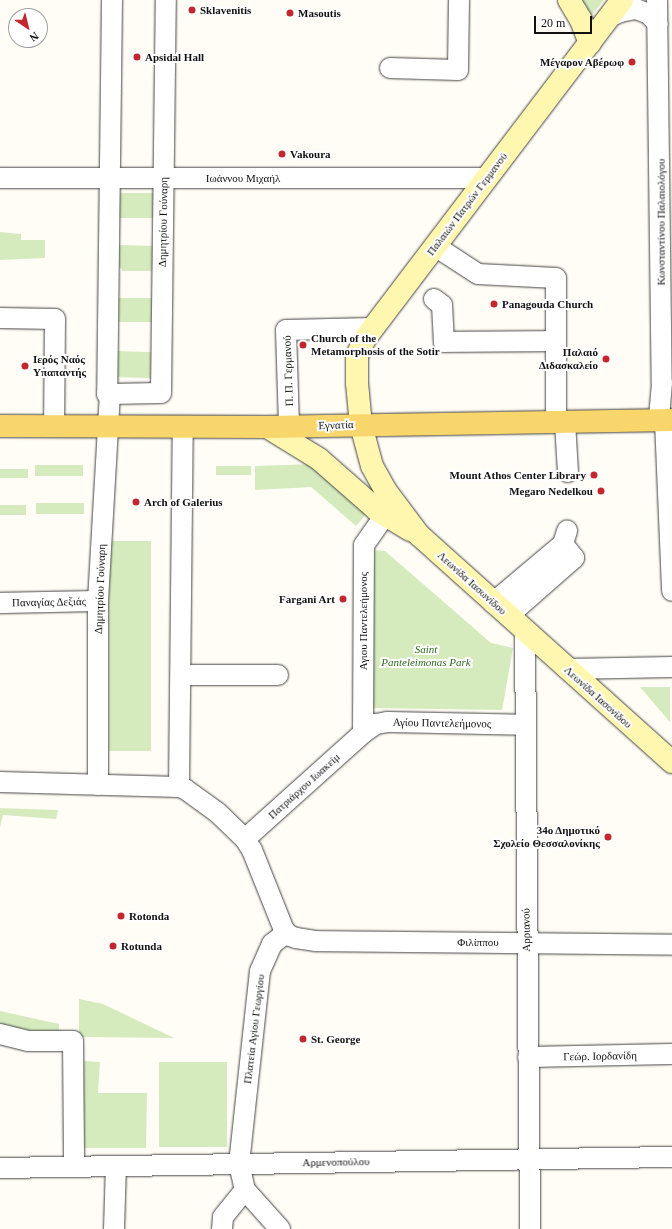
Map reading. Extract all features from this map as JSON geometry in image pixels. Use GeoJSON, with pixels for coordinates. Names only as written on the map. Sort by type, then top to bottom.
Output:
{"type":"FeatureCollection","features":[{"type":"Feature","properties":{"kind":"main road"},"geometry":{"type":"LineString","coordinates":[[569,0],[581,20],[590,43]]}},
{"type":"Feature","properties":{"kind":"main road","name":"Παλαιών Πατρών Γερμανού"},"geometry":{"type":"LineString","coordinates":[[361,425],[357,383],[357,356],[363,342],[622,0]]}},
{"type":"Feature","properties":{"kind":"main road","name":"Εγνατία"},"geometry":{"type":"LineString","coordinates":[[0,426],[268,427],[666,421]]}},
{"type":"Feature","properties":{"kind":"main road"},"geometry":{"type":"LineString","coordinates":[[361,425],[367,450],[375,473],[419,535]]}},
{"type":"Feature","properties":{"kind":"main road"},"geometry":{"type":"LineString","coordinates":[[268,427],[319,458],[385,515],[419,535]]}},
{"type":"Feature","properties":{"kind":"main road","name":"Λεωνίδα Ιασωνίδου"},"geometry":{"type":"LineString","coordinates":[[419,535],[525,631]]}},
{"type":"Feature","properties":{"kind":"main road","name":"Λεωνίδα Ιασονίδου"},"geometry":{"type":"LineString","coordinates":[[525,631],[672,762]]}},
{"type":"Feature","properties":{"kind":"street","name":"Δημητρίου Γούναρη"},"geometry":{"type":"LineString","coordinates":[[98,785],[98,601],[110,427],[110,394],[107,394],[112,0]]}},
{"type":"Feature","properties":{"kind":"street","name":"Δημητρίου Γούναρη"},"geometry":{"type":"LineString","coordinates":[[110,394],[161,394],[166,0]]}},
{"type":"Feature","properties":{"kind":"street"},"geometry":{"type":"LineString","coordinates":[[390,68],[458,70],[459,0]]}},
{"type":"Feature","properties":{"kind":"street","name":"Κωνσταντίνου Παλαιολόγου"},"geometry":{"type":"LineString","coordinates":[[658,0],[662,383],[666,421],[672,591]]}},
{"type":"Feature","properties":{"kind":"street"},"geometry":{"type":"LineString","coordinates":[[609,17],[620,12],[636,9],[649,14],[658,24]]}},
{"type":"Feature","properties":{"kind":"street","name":"Ιωάννου Μιχαήλ"},"geometry":{"type":"LineString","coordinates":[[0,178],[486,178]]}},
{"type":"Feature","properties":{"kind":"street"},"geometry":{"type":"LineString","coordinates":[[435,246],[478,274],[556,278],[556,341],[561,422],[568,472]]}},
{"type":"Feature","properties":{"kind":"street"},"geometry":{"type":"LineString","coordinates":[[434,299],[442,305],[444,342],[556,341]]}},
{"type":"Feature","properties":{"kind":"street"},"geometry":{"type":"LineString","coordinates":[[0,318],[55,319],[54,426]]}},
{"type":"Feature","properties":{"kind":"street","name":"Π. Π. Γερμανού"},"geometry":{"type":"LineString","coordinates":[[289,426],[286,330],[373,328]]}},
{"type":"Feature","properties":{"kind":"street"},"geometry":{"type":"LineString","coordinates":[[179,787],[182,427]]}},
{"type":"Feature","properties":{"kind":"street","name":"Αγιου Παντελεήμονος"},"geometry":{"type":"LineString","coordinates":[[363,733],[364,545],[385,515]]}},
{"type":"Feature","properties":{"kind":"street"},"geometry":{"type":"LineString","coordinates":[[501,609],[574,558],[565,537]]}},
{"type":"Feature","properties":{"kind":"street","name":"Παναγίας Δεξιάς"},"geometry":{"type":"LineString","coordinates":[[0,603],[98,601]]}},
{"type":"Feature","properties":{"kind":"street","name":"Αρριανού"},"geometry":{"type":"LineString","coordinates":[[525,631],[526,942],[530,1229]]}},
{"type":"Feature","properties":{"kind":"street"},"geometry":{"type":"LineString","coordinates":[[567,669],[672,667]]}},
{"type":"Feature","properties":{"kind":"street"},"geometry":{"type":"LineString","coordinates":[[181,675],[278,675]]}},
{"type":"Feature","properties":{"kind":"street","name":"Αγίου Παντελεήμονος"},"geometry":{"type":"LineString","coordinates":[[363,733],[376,724],[387,722],[525,725]]}},
{"type":"Feature","properties":{"kind":"street","name":"Πατριάρχου Ιωακείμ"},"geometry":{"type":"LineString","coordinates":[[245,839],[363,733]]}},
{"type":"Feature","properties":{"kind":"street"},"geometry":{"type":"LineString","coordinates":[[0,782],[179,787],[192,793],[213,808],[245,839],[252,850],[278,916],[286,932]]}},
{"type":"Feature","properties":{"kind":"street","name":"Φιλίππου"},"geometry":{"type":"LineString","coordinates":[[286,932],[293,938],[307,940],[672,945]]}},
{"type":"Feature","properties":{"kind":"street","name":"Πλατεία Αγίου Γεωργίου"},"geometry":{"type":"LineString","coordinates":[[245,1190],[239,1164],[260,971],[272,944],[286,932]]}},
{"type":"Feature","properties":{"kind":"street"},"geometry":{"type":"LineString","coordinates":[[0,1034],[28,1041],[73,1041],[74,1166]]}},
{"type":"Feature","properties":{"kind":"street","name":"Γεώρ. Ιορδανίδη"},"geometry":{"type":"LineString","coordinates":[[528,1057],[672,1054]]}},
{"type":"Feature","properties":{"kind":"street","name":"Αρμενοπούλου"},"geometry":{"type":"LineString","coordinates":[[0,1168],[672,1157]]}},
{"type":"Feature","properties":{"kind":"street"},"geometry":{"type":"LineString","coordinates":[[114,1229],[116,1166]]}},
{"type":"Feature","properties":{"kind":"street"},"geometry":{"type":"LineString","coordinates":[[222,1229],[223,1217],[245,1190],[280,1229]]}},
{"type":"Feature","properties":{"kind":"green space"},"geometry":{"type":"Polygon","coordinates":[[[577,0],[604,0],[591,16],[577,0]]]}},
{"type":"Feature","properties":{"kind":"green space"},"geometry":{"type":"Polygon","coordinates":[[[119,193],[156,193],[156,218],[119,218],[119,193]]]}},
{"type":"Feature","properties":{"kind":"green space"},"geometry":{"type":"Polygon","coordinates":[[[0,232],[21,234],[21,240],[45,240],[45,258],[0,260],[0,232]]]}},
{"type":"Feature","properties":{"kind":"green space"},"geometry":{"type":"Polygon","coordinates":[[[119,245],[154,246],[154,271],[122,271],[122,268],[118,268],[119,245]]]}},
{"type":"Feature","properties":{"kind":"green space"},"geometry":{"type":"Polygon","coordinates":[[[119,298],[155,298],[155,322],[119,322],[119,298]]]}},
{"type":"Feature","properties":{"kind":"green space"},"geometry":{"type":"Polygon","coordinates":[[[117,351],[154,352],[153,378],[116,377],[117,351]]]}},
{"type":"Feature","properties":{"kind":"green space"},"geometry":{"type":"Polygon","coordinates":[[[316,464],[368,512],[356,526],[311,487],[255,490],[255,466],[316,464]]]}},
{"type":"Feature","properties":{"kind":"green space"},"geometry":{"type":"Polygon","coordinates":[[[35,465],[83,465],[83,476],[35,476],[35,465]]]}},
{"type":"Feature","properties":{"kind":"green space"},"geometry":{"type":"Polygon","coordinates":[[[216,466],[251,466],[251,475],[216,475],[216,466]]]}},
{"type":"Feature","properties":{"kind":"green space"},"geometry":{"type":"Polygon","coordinates":[[[0,469],[28,469],[28,478],[0,478],[0,469]]]}},
{"type":"Feature","properties":{"kind":"green space"},"geometry":{"type":"Polygon","coordinates":[[[36,503],[84,503],[84,514],[36,514],[36,503]]]}},
{"type":"Feature","properties":{"kind":"green space"},"geometry":{"type":"Polygon","coordinates":[[[0,505],[26,505],[26,515],[0,515],[0,505]]]}},
{"type":"Feature","properties":{"kind":"green space"},"geometry":{"type":"Polygon","coordinates":[[[109,541],[151,541],[151,751],[109,751],[109,541]]]}},
{"type":"Feature","properties":{"kind":"green space","name":"Saint Panteleimonas Park"},"geometry":{"type":"Polygon","coordinates":[[[373,550],[385,551],[491,643],[513,648],[502,710],[372,708],[373,550]]]}},
{"type":"Feature","properties":{"kind":"green space"},"geometry":{"type":"Polygon","coordinates":[[[640,687],[670,687],[670,722],[640,687]]]}},
{"type":"Feature","properties":{"kind":"green space"},"geometry":{"type":"Polygon","coordinates":[[[0,808],[58,810],[56,819],[3,815],[0,827],[0,808]]]}},
{"type":"Feature","properties":{"kind":"green space"},"geometry":{"type":"Polygon","coordinates":[[[79,999],[103,1004],[174,1038],[79,1037],[79,999]]]}},
{"type":"Feature","properties":{"kind":"green space"},"geometry":{"type":"Polygon","coordinates":[[[0,1011],[59,1024],[59,1033],[35,1035],[0,1028],[0,1011]]]}},
{"type":"Feature","properties":{"kind":"green space"},"geometry":{"type":"Polygon","coordinates":[[[84,1061],[100,1062],[98,1093],[147,1093],[146,1148],[82,1148],[84,1061]]]}},
{"type":"Feature","properties":{"kind":"green space"},"geometry":{"type":"Polygon","coordinates":[[[159,1062],[227,1062],[227,1147],[159,1147],[159,1062]]]}},
{"type":"Feature","properties":{"kind":"place","name":"Sklavenitis"},"geometry":{"type":"Point","coordinates":[192,10]}},
{"type":"Feature","properties":{"kind":"place","name":"Masoutis"},"geometry":{"type":"Point","coordinates":[290,13]}},
{"type":"Feature","properties":{"kind":"place","name":"Apsidal Hall"},"geometry":{"type":"Point","coordinates":[137,57]}},
{"type":"Feature","properties":{"kind":"place","name":"Μέγαρον Αβέρωφ"},"geometry":{"type":"Point","coordinates":[632,62]}},
{"type":"Feature","properties":{"kind":"place","name":"Vakoura"},"geometry":{"type":"Point","coordinates":[282,154]}},
{"type":"Feature","properties":{"kind":"place","name":"Panagouda Church"},"geometry":{"type":"Point","coordinates":[494,304]}},
{"type":"Feature","properties":{"kind":"place","name":"Church of the Metamorphosis of the Sotir"},"geometry":{"type":"Point","coordinates":[303,345]}},
{"type":"Feature","properties":{"kind":"place","name":"Παλαιό Διδασκαλείο"},"geometry":{"type":"Point","coordinates":[606,359]}},
{"type":"Feature","properties":{"kind":"place","name":"Ιερός Ναός Υπαπαντής"},"geometry":{"type":"Point","coordinates":[25,366]}},
{"type":"Feature","properties":{"kind":"place","name":"Mount Athos Center Library"},"geometry":{"type":"Point","coordinates":[594,475]}},
{"type":"Feature","properties":{"kind":"place","name":"Megaro Nedelkou"},"geometry":{"type":"Point","coordinates":[601,491]}},
{"type":"Feature","properties":{"kind":"place","name":"Arch of Galerius"},"geometry":{"type":"Point","coordinates":[136,502]}},
{"type":"Feature","properties":{"kind":"place","name":"Fargani Art"},"geometry":{"type":"Point","coordinates":[343,599]}},
{"type":"Feature","properties":{"kind":"place","name":"34ο Δημοτικό Σχολείο Θεσσαλονίκης"},"geometry":{"type":"Point","coordinates":[608,837]}},
{"type":"Feature","properties":{"kind":"place","name":"Rotonda"},"geometry":{"type":"Point","coordinates":[121,916]}},
{"type":"Feature","properties":{"kind":"place","name":"Rotunda"},"geometry":{"type":"Point","coordinates":[113,946]}},
{"type":"Feature","properties":{"kind":"place","name":"St. George"},"geometry":{"type":"Point","coordinates":[303,1039]}}]}
